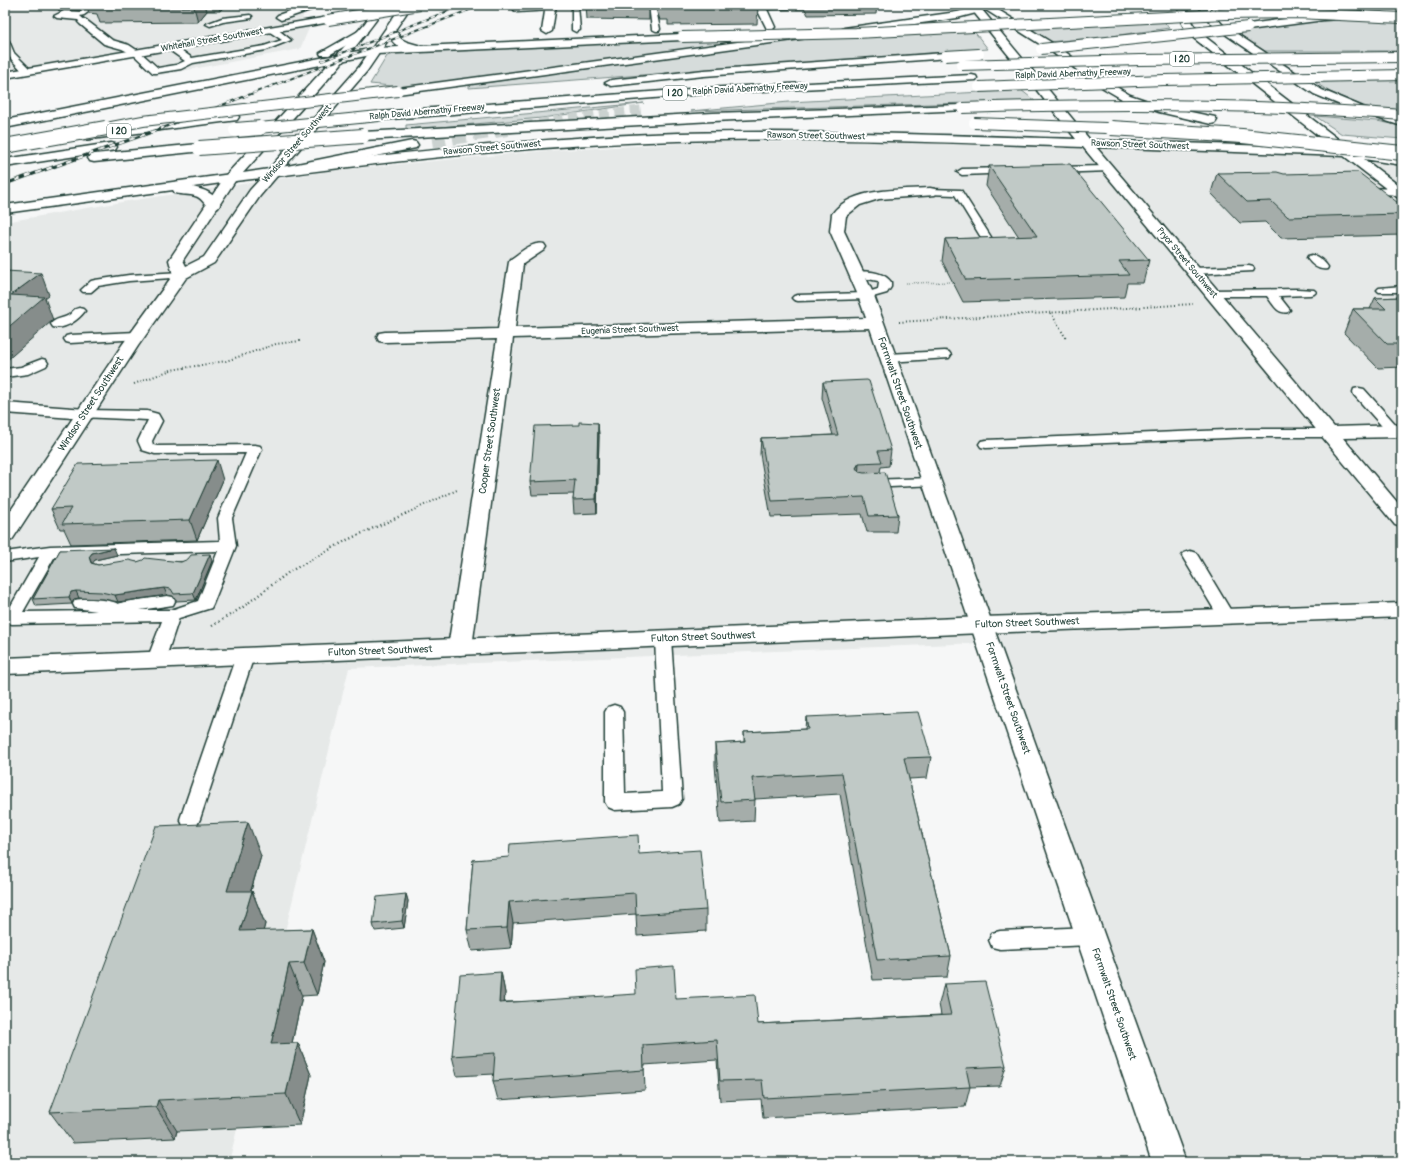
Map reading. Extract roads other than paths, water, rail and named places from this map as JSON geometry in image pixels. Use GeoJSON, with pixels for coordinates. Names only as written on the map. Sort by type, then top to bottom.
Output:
{"type":"FeatureCollection","features":[{"type":"Feature","properties":{"kind":"main road"},"geometry":{"type":"LineString","coordinates":[[212,40],[316,5]]}},
{"type":"Feature","properties":{"kind":"main road"},"geometry":{"type":"LineString","coordinates":[[181,276],[176,260],[231,178],[341,57],[382,5]]}},
{"type":"Feature","properties":{"kind":"main road","name":"Windsor Street Southwest"},"geometry":{"type":"LineString","coordinates":[[7,529],[86,414],[137,336],[181,276],[209,260],[255,193],[376,51],[407,5]]}},
{"type":"Feature","properties":{"kind":"main road","name":"Whitehall Street Southwest"},"geometry":{"type":"LineString","coordinates":[[5,75],[420,5]]}},
{"type":"Feature","properties":{"kind":"main road"},"geometry":{"type":"LineString","coordinates":[[1184,5],[1182,11],[1186,22],[1198,37],[1256,84],[1346,152],[1390,178],[1401,193]]}},
{"type":"Feature","properties":{"kind":"main road"},"geometry":{"type":"LineString","coordinates":[[1204,5],[1206,13],[1219,26],[1318,92],[1359,109],[1402,122]]}},
{"type":"Feature","properties":{"kind":"main road"},"geometry":{"type":"LineString","coordinates":[[1246,25],[1375,5]]}},
{"type":"Feature","properties":{"kind":"main road"},"geometry":{"type":"LineString","coordinates":[[547,31],[551,7]]}},
{"type":"Feature","properties":{"kind":"main road"},"geometry":{"type":"LineString","coordinates":[[759,7],[770,26]]}},
{"type":"Feature","properties":{"kind":"main road"},"geometry":{"type":"LineString","coordinates":[[5,146],[143,122],[398,91],[957,15],[978,7],[1050,46],[1102,83],[1126,97],[1163,110],[1229,123],[1402,143]]}},
{"type":"Feature","properties":{"kind":"main road","name":"Pryor Street Southwest"},"geometry":{"type":"LineString","coordinates":[[978,7],[1107,169],[1402,521]]}},
{"type":"Feature","properties":{"kind":"main road"},"geometry":{"type":"LineString","coordinates":[[1246,25],[1324,17],[1402,12]]}},
{"type":"Feature","properties":{"kind":"main road"},"geometry":{"type":"LineString","coordinates":[[5,124],[376,51],[682,37],[856,33],[1232,13],[1297,13],[1402,18]]}},
{"type":"Feature","properties":{"kind":"main road"},"geometry":{"type":"LineString","coordinates":[[289,14],[288,17],[290,22],[297,25]]}},
{"type":"Feature","properties":{"kind":"main road"},"geometry":{"type":"LineString","coordinates":[[83,22],[108,42],[125,47],[136,53]]}},
{"type":"Feature","properties":{"kind":"main road","name":"Ralph David Abernathy Freeway"},"geometry":{"type":"LineString","coordinates":[[1246,25],[1182,34],[1030,50],[704,73],[598,84],[961,65],[1156,59],[1402,57]]}},
{"type":"Feature","properties":{"kind":"main road"},"geometry":{"type":"LineString","coordinates":[[392,29],[393,37],[400,44],[433,48]]}},
{"type":"Feature","properties":{"kind":"main road"},"geometry":{"type":"LineString","coordinates":[[273,71],[330,51],[362,32]]}},
{"type":"Feature","properties":{"kind":"main road","name":"Ralph David Abernathy Freeway"},"geometry":{"type":"LineString","coordinates":[[222,132],[379,116],[704,91],[972,78],[1231,70],[1402,70]]}},
{"type":"Feature","properties":{"kind":"main road"},"geometry":{"type":"LineString","coordinates":[[792,98],[979,87],[1164,80],[1402,75]]}},
{"type":"Feature","properties":{"kind":"main road","name":"Ralph David Abernathy Freeway"},"geometry":{"type":"LineString","coordinates":[[5,146],[233,117],[429,98]]}},
{"type":"Feature","properties":{"kind":"main road"},"geometry":{"type":"LineString","coordinates":[[5,167],[198,148],[363,136],[713,117],[1116,103],[1299,107],[1402,115]]}},
{"type":"Feature","properties":{"kind":"main road"},"geometry":{"type":"LineString","coordinates":[[645,110],[660,108]]}},
{"type":"Feature","properties":{"kind":"main road"},"geometry":{"type":"LineString","coordinates":[[608,123],[897,122]]}},
{"type":"Feature","properties":{"kind":"main road"},"geometry":{"type":"LineString","coordinates":[[959,122],[1097,126],[1202,133],[1325,144],[1402,153]]}},
{"type":"Feature","properties":{"kind":"main road","name":"Rawson Street Southwest"},"geometry":{"type":"LineString","coordinates":[[127,192],[443,152],[545,143],[647,138],[800,136],[1086,143],[1346,152],[1402,161]]}},
{"type":"Feature","properties":{"kind":"main road","name":"I 20"},"geometry":{"type":"LineString","coordinates":[[5,163],[169,139]]}},
{"type":"Feature","properties":{"kind":"main road"},"geometry":{"type":"LineString","coordinates":[[272,173],[432,141]]}},
{"type":"Feature","properties":{"kind":"main road"},"geometry":{"type":"LineString","coordinates":[[5,209],[127,192],[167,190],[204,194],[210,198],[213,205]]}},
{"type":"Feature","properties":{"kind":"main road","name":"Formwalt Street Southwest"},"geometry":{"type":"LineString","coordinates":[[930,192],[878,195],[855,202],[839,214],[837,231],[857,274],[876,323],[1169,1162]]}},
{"type":"Feature","properties":{"kind":"main road","name":"Cooper Street Southwest"},"geometry":{"type":"LineString","coordinates":[[460,647],[516,262],[539,247]]}},
{"type":"Feature","properties":{"kind":"main road","name":"Eugenia Street Southwest"},"geometry":{"type":"LineString","coordinates":[[384,337],[876,323]]}},
{"type":"Feature","properties":{"kind":"main road"},"geometry":{"type":"LineString","coordinates":[[5,408],[86,414]]}},
{"type":"Feature","properties":{"kind":"main road"},"geometry":{"type":"LineString","coordinates":[[1328,433],[1398,431]]}},
{"type":"Feature","properties":{"kind":"main road","name":"Fulton Street Southwest"},"geometry":{"type":"LineString","coordinates":[[5,666],[982,625],[1402,610]]}},
{"type":"Feature","properties":{"kind":"lane"},"geometry":{"type":"LineString","coordinates":[[83,22],[80,18],[57,16],[64,13],[82,14],[95,5]]}},
{"type":"Feature","properties":{"kind":"lane"},"geometry":{"type":"LineString","coordinates":[[575,5],[576,30]]}},
{"type":"Feature","properties":{"kind":"lane"},"geometry":{"type":"LineString","coordinates":[[652,5],[656,29]]}},
{"type":"Feature","properties":{"kind":"lane"},"geometry":{"type":"LineString","coordinates":[[516,10],[551,7]]}},
{"type":"Feature","properties":{"kind":"lane"},"geometry":{"type":"LineString","coordinates":[[210,24],[222,20],[254,15]]}},
{"type":"Feature","properties":{"kind":"lane"},"geometry":{"type":"LineString","coordinates":[[136,53],[156,71],[178,67],[191,62],[266,48],[287,40],[272,30]]}},
{"type":"Feature","properties":{"kind":"lane"},"geometry":{"type":"LineString","coordinates":[[5,41],[11,54],[27,71]]}},
{"type":"Feature","properties":{"kind":"lane"},"geometry":{"type":"LineString","coordinates":[[171,47],[191,62]]}},
{"type":"Feature","properties":{"kind":"lane"},"geometry":{"type":"LineString","coordinates":[[1041,170],[1107,169]]}},
{"type":"Feature","properties":{"kind":"lane"},"geometry":{"type":"LineString","coordinates":[[962,172],[1018,171]]}},
{"type":"Feature","properties":{"kind":"lane"},"geometry":{"type":"LineString","coordinates":[[1357,190],[1401,193]]}},
{"type":"Feature","properties":{"kind":"lane"},"geometry":{"type":"LineString","coordinates":[[930,192],[958,192],[986,237]]}},
{"type":"Feature","properties":{"kind":"lane"},"geometry":{"type":"LineString","coordinates":[[1312,258],[1322,267]]}},
{"type":"Feature","properties":{"kind":"lane"},"geometry":{"type":"LineString","coordinates":[[1193,271],[1249,269]]}},
{"type":"Feature","properties":{"kind":"lane"},"geometry":{"type":"LineString","coordinates":[[798,298],[866,296],[883,291],[885,288],[885,282],[882,279],[875,276],[857,274]]}},
{"type":"Feature","properties":{"kind":"lane"},"geometry":{"type":"LineString","coordinates":[[87,290],[95,283],[129,278],[181,276]]}},
{"type":"Feature","properties":{"kind":"lane"},"geometry":{"type":"LineString","coordinates":[[1383,290],[1402,289]]}},
{"type":"Feature","properties":{"kind":"lane"},"geometry":{"type":"LineString","coordinates":[[1216,298],[1256,292],[1271,294],[1310,292]]}},
{"type":"Feature","properties":{"kind":"lane"},"geometry":{"type":"LineString","coordinates":[[1271,294],[1284,310]]}},
{"type":"Feature","properties":{"kind":"lane"},"geometry":{"type":"LineString","coordinates":[[57,324],[72,318],[79,311]]}},
{"type":"Feature","properties":{"kind":"lane"},"geometry":{"type":"LineString","coordinates":[[70,339],[137,336]]}},
{"type":"Feature","properties":{"kind":"lane"},"geometry":{"type":"LineString","coordinates":[[888,358],[945,355]]}},
{"type":"Feature","properties":{"kind":"lane"},"geometry":{"type":"LineString","coordinates":[[5,373],[24,371],[42,363]]}},
{"type":"Feature","properties":{"kind":"lane"},"geometry":{"type":"LineString","coordinates":[[1372,392],[1359,392],[1398,431]]}},
{"type":"Feature","properties":{"kind":"lane"},"geometry":{"type":"LineString","coordinates":[[50,551],[12,618],[116,609],[169,608],[205,604],[228,546],[225,518],[255,449],[155,450],[147,447],[145,441],[155,421],[153,417],[147,415],[86,414]]}},
{"type":"Feature","properties":{"kind":"lane"},"geometry":{"type":"LineString","coordinates":[[986,444],[1249,433],[1328,433]]}},
{"type":"Feature","properties":{"kind":"lane"},"geometry":{"type":"LineString","coordinates":[[863,484],[932,482]]}},
{"type":"Feature","properties":{"kind":"lane"},"geometry":{"type":"LineString","coordinates":[[108,564],[142,556],[228,546]]}},
{"type":"Feature","properties":{"kind":"lane"},"geometry":{"type":"LineString","coordinates":[[5,557],[50,551],[142,556],[184,562]]}},
{"type":"Feature","properties":{"kind":"lane"},"geometry":{"type":"LineString","coordinates":[[1190,556],[1226,616]]}},
{"type":"Feature","properties":{"kind":"lane"},"geometry":{"type":"LineString","coordinates":[[81,604],[116,609]]}},
{"type":"Feature","properties":{"kind":"lane"},"geometry":{"type":"LineString","coordinates":[[156,660],[169,608]]}},
{"type":"Feature","properties":{"kind":"lane"},"geometry":{"type":"LineString","coordinates":[[614,712],[615,802],[672,799],[662,639]]}},
{"type":"Feature","properties":{"kind":"lane"},"geometry":{"type":"LineString","coordinates":[[190,819],[245,656]]}},
{"type":"Feature","properties":{"kind":"lane"},"geometry":{"type":"LineString","coordinates":[[1000,940],[1090,936]]}},
{"type":"Feature","properties":{"kind":"tunnel"},"geometry":{"type":"LineString","coordinates":[[512,128],[567,119],[645,110]]}},
{"type":"Feature","properties":{"kind":"tunnel"},"geometry":{"type":"LineString","coordinates":[[432,141],[512,128]]}},
{"type":"Feature","properties":{"kind":"tunnel"},"geometry":{"type":"LineString","coordinates":[[508,129],[512,128]]}},
{"type":"Feature","properties":{"kind":"railway"},"geometry":{"type":"LineString","coordinates":[[322,61],[463,5]]}},
{"type":"Feature","properties":{"kind":"railway"},"geometry":{"type":"LineString","coordinates":[[160,129],[482,5]]}},
{"type":"Feature","properties":{"kind":"railway"},"geometry":{"type":"LineString","coordinates":[[5,184],[163,128]]}}]}
